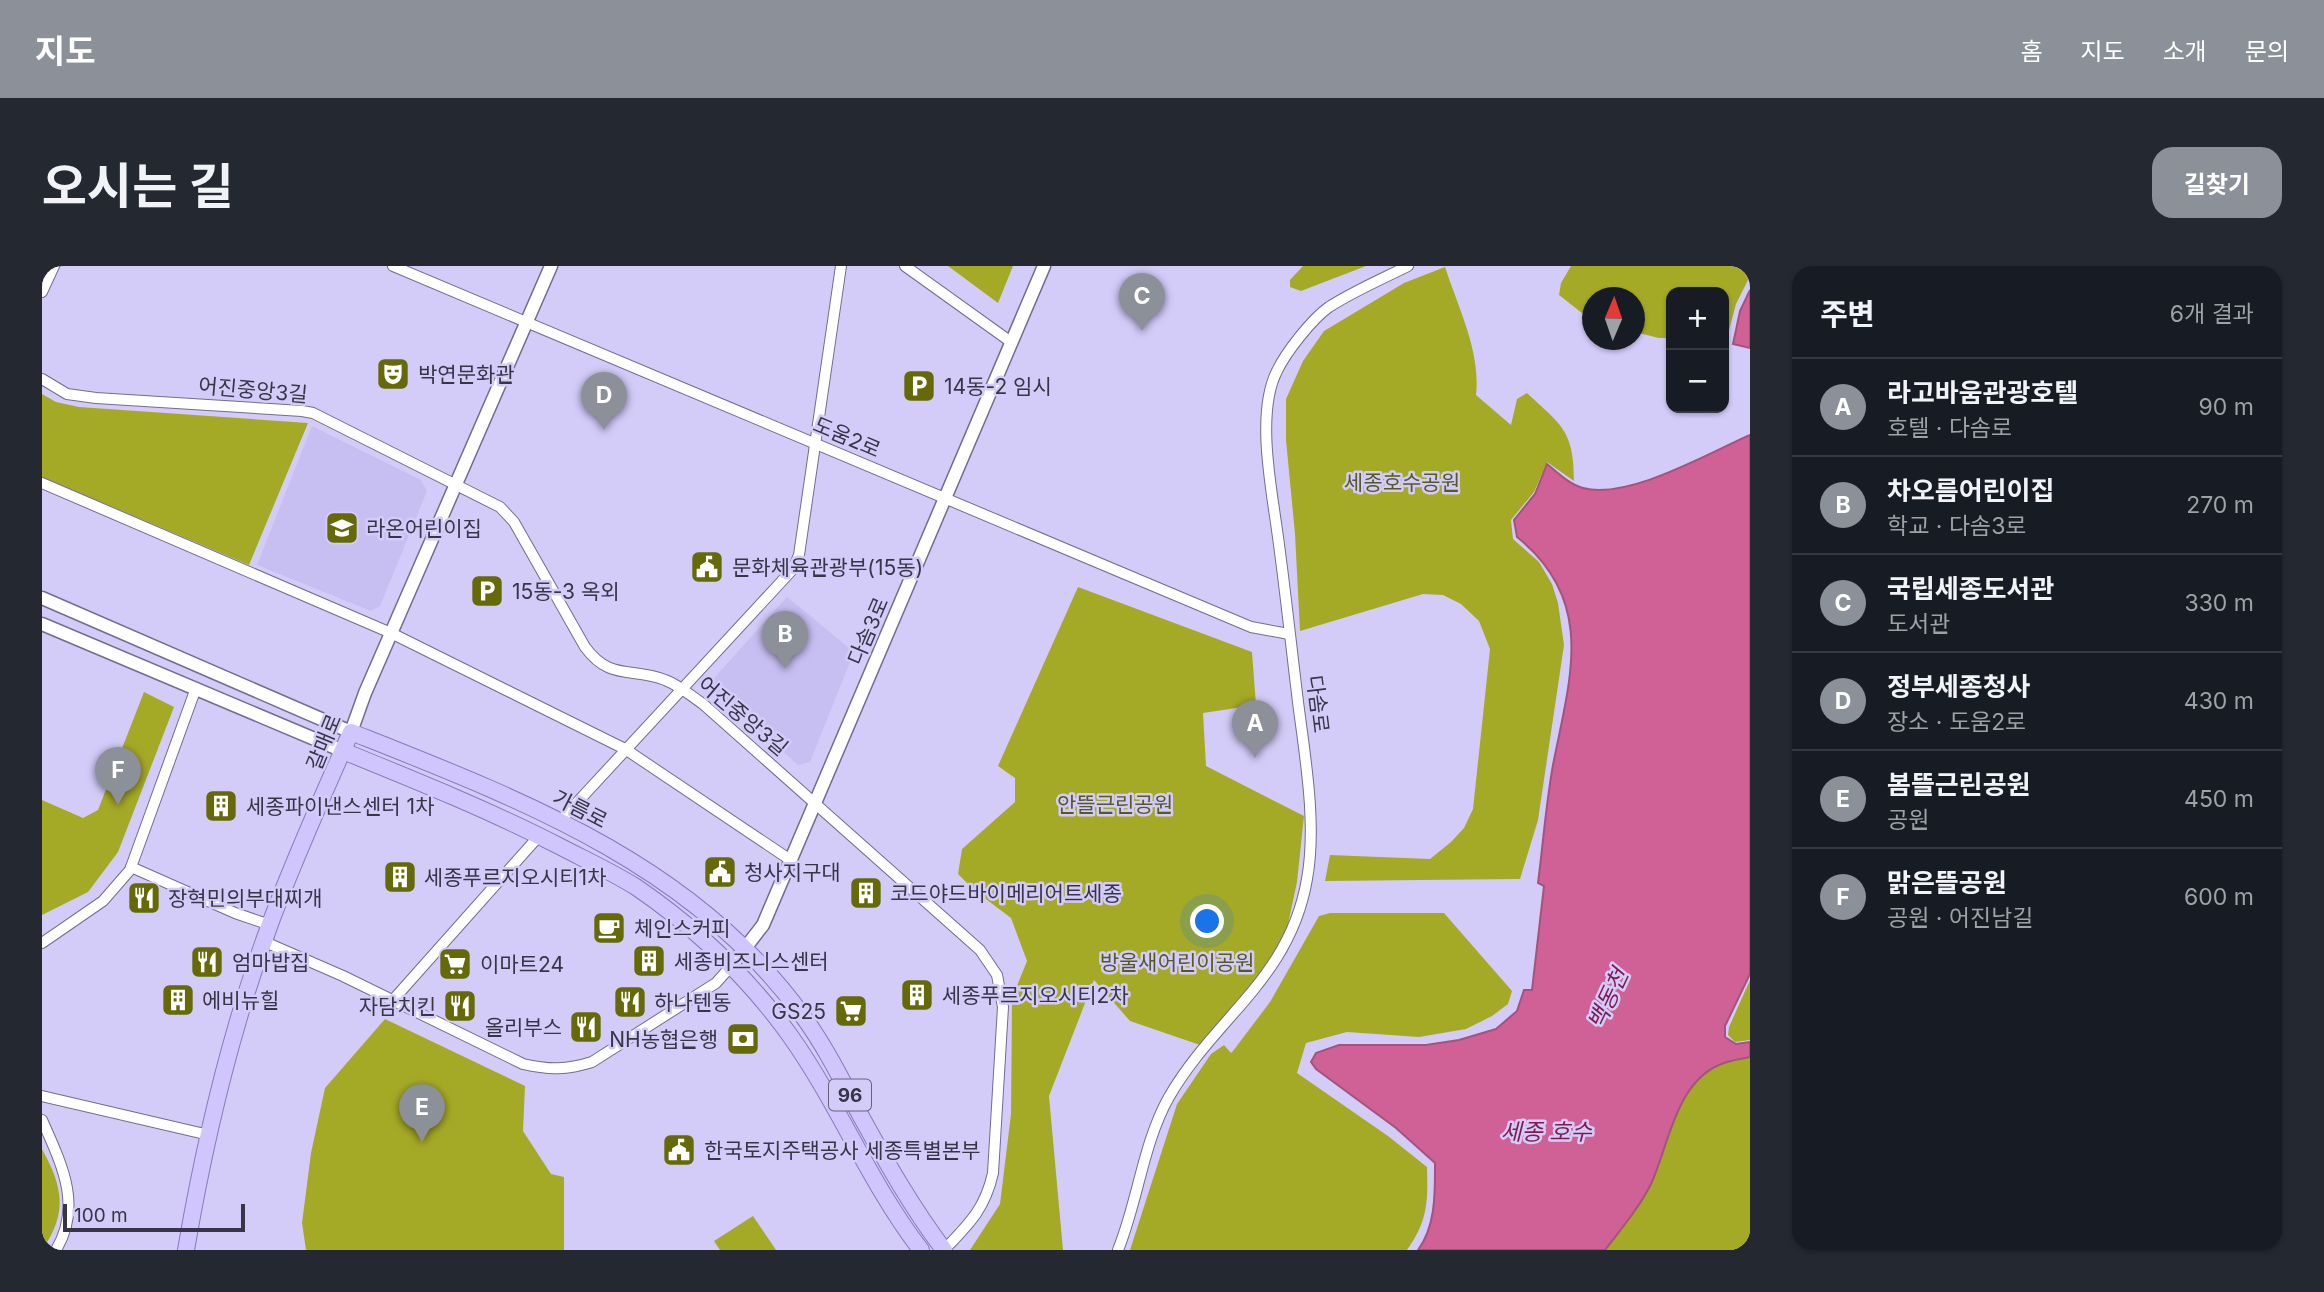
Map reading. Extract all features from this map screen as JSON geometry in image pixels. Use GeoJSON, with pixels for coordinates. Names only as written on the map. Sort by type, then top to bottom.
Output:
{"type":"FeatureCollection","features":[{"type":"Feature","properties":{"kind":"main road","name":"갈매로"},"geometry":{"type":"LineString","coordinates":[[186,1250],[209,1135],[238,1022],[270,925],[351,732]]}},
{"type":"Feature","properties":{"kind":"main road","name":"가름로"},"geometry":{"type":"LineString","coordinates":[[351,732],[561,821],[645,868],[747,948],[776,981],[828,1053],[899,1185],[944,1250]]}},
{"type":"Feature","properties":{"kind":"main road","name":"가름로"},"geometry":{"type":"LineString","coordinates":[[343,751],[540,836],[635,887],[710,944],[759,996],[803,1055],[885,1196],[921,1250]]}},
{"type":"Feature","properties":{"kind":"street"},"geometry":{"type":"LineString","coordinates":[[42,292],[54,266]]}},
{"type":"Feature","properties":{"kind":"street","name":"도움2로"},"geometry":{"type":"LineString","coordinates":[[393,266],[1251,627],[1289,634]]}},
{"type":"Feature","properties":{"kind":"street","name":"갈매로"},"geometry":{"type":"LineString","coordinates":[[351,732],[365,693],[551,266]]}},
{"type":"Feature","properties":{"kind":"street"},"geometry":{"type":"LineString","coordinates":[[561,821],[793,569],[799,555],[842,266]]}},
{"type":"Feature","properties":{"kind":"street"},"geometry":{"type":"LineString","coordinates":[[905,266],[1011,342]]}},
{"type":"Feature","properties":{"kind":"street","name":"다솜3로"},"geometry":{"type":"LineString","coordinates":[[732,965],[763,925],[792,861],[1044,266]]}},
{"type":"Feature","properties":{"kind":"street","name":"다솜로"},"geometry":{"type":"LineString","coordinates":[[1118,1250],[1140,1186],[1153,1133],[1169,1098],[1192,1064],[1251,996],[1282,952],[1296,920],[1307,878],[1310,832],[1304,752],[1266,422],[1266,409],[1275,374],[1289,351],[1326,309],[1408,266]]}},
{"type":"Feature","properties":{"kind":"street","name":"어진중앙3길"},"geometry":{"type":"LineString","coordinates":[[42,379],[67,394],[96,398],[313,413],[500,507],[514,522],[585,647],[599,664],[621,672],[656,677],[682,689],[703,704],[980,950],[994,968],[1002,990],[1003,1007],[991,1184],[981,1210],[944,1250]]}},
{"type":"Feature","properties":{"kind":"street"},"geometry":{"type":"LineString","coordinates":[[42,483],[391,633],[625,749],[792,861]]}},
{"type":"Feature","properties":{"kind":"street","name":"가름로"},"geometry":{"type":"LineString","coordinates":[[42,598],[351,732]]}},
{"type":"Feature","properties":{"kind":"street","name":"가름로"},"geometry":{"type":"LineString","coordinates":[[42,624],[343,751]]}},
{"type":"Feature","properties":{"kind":"street"},"geometry":{"type":"LineString","coordinates":[[42,943],[103,901],[131,867],[196,688]]}},
{"type":"Feature","properties":{"kind":"street"},"geometry":{"type":"LineString","coordinates":[[393,1000],[540,836]]}},
{"type":"Feature","properties":{"kind":"street"},"geometry":{"type":"LineString","coordinates":[[131,867],[235,913],[270,925]]}},
{"type":"Feature","properties":{"kind":"street"},"geometry":{"type":"LineString","coordinates":[[264,942],[343,976],[523,1064],[555,1070],[592,1062],[716,983],[732,965]]}},
{"type":"Feature","properties":{"kind":"street"},"geometry":{"type":"LineString","coordinates":[[42,1096],[209,1135]]}},
{"type":"Feature","properties":{"kind":"street"},"geometry":{"type":"LineString","coordinates":[[42,1120],[68,1186],[68,1223],[56,1250]]}},
{"type":"Feature","properties":{"kind":"shaded area","name":"라온어린이집"},"geometry":{"type":"Polygon","coordinates":[[[312,426],[421,480],[427,491],[380,606],[371,611],[257,565],[312,426]]]}},
{"type":"Feature","properties":{"kind":"shaded area"},"geometry":{"type":"Polygon","coordinates":[[[787,597],[854,652],[810,762],[798,765],[708,685],[787,597]]]}},
{"type":"Feature","properties":{"kind":"green space"},"geometry":{"type":"Polygon","coordinates":[[[948,266],[1013,266],[998,303],[948,266]]]}},
{"type":"Feature","properties":{"kind":"green space"},"geometry":{"type":"Polygon","coordinates":[[[1303,266],[1366,266],[1301,291],[1290,287],[1290,280],[1303,266]]]}},
{"type":"Feature","properties":{"kind":"green space"},"geometry":{"type":"Polygon","coordinates":[[[1571,266],[1750,266],[1750,276],[1736,304],[1729,330],[1729,287],[1666,287],[1666,338],[1645,334],[1645,287],[1582,287],[1582,313],[1559,295],[1561,283],[1571,266]]]}},
{"type":"Feature","properties":{"kind":"green space","name":"세종호수공원"},"geometry":{"type":"Polygon","coordinates":[[[1445,267],[1472,346],[1477,379],[1476,395],[1511,425],[1517,399],[1527,393],[1557,421],[1571,450],[1574,481],[1547,462],[1534,492],[1511,520],[1513,539],[1539,562],[1552,584],[1558,603],[1564,645],[1538,820],[1520,879],[1325,881],[1330,855],[1430,859],[1464,828],[1473,809],[1490,649],[1479,621],[1461,604],[1443,595],[1423,594],[1300,631],[1295,534],[1286,440],[1286,399],[1303,361],[1324,331],[1404,283],[1445,267]]]}},
{"type":"Feature","properties":{"kind":"green space"},"geometry":{"type":"Polygon","coordinates":[[[42,394],[56,402],[79,407],[308,423],[249,565],[42,477],[42,394]]]}},
{"type":"Feature","properties":{"kind":"green space","name":"안뜰근린공원"},"geometry":{"type":"Polygon","coordinates":[[[1078,587],[1252,652],[1256,705],[1203,713],[1206,766],[1304,816],[1297,882],[1282,952],[1200,1045],[1130,1021],[1094,980],[1049,1096],[1063,1250],[970,1250],[1000,1204],[1011,1114],[1012,998],[1027,961],[1011,918],[958,874],[962,849],[1015,802],[1015,778],[998,766],[1078,587]]]}},
{"type":"Feature","properties":{"kind":"green space"},"geometry":{"type":"Polygon","coordinates":[[[144,692],[174,707],[118,852],[88,892],[42,915],[42,800],[83,818],[98,810],[144,692]]]}},
{"type":"Feature","properties":{"kind":"green space"},"geometry":{"type":"Polygon","coordinates":[[[1330,913],[1444,913],[1512,991],[1508,1004],[1492,1016],[1466,1029],[1419,1037],[1347,1032],[1306,1043],[1297,1073],[1388,1136],[1427,1167],[1425,1210],[1414,1240],[1407,1250],[1130,1250],[1177,1104],[1211,1054],[1224,1045],[1231,1053],[1233,1051],[1270,1002],[1319,916],[1330,913]]]}},
{"type":"Feature","properties":{"kind":"green space"},"geometry":{"type":"Polygon","coordinates":[[[1750,980],[1750,1040],[1735,1042],[1728,1035],[1729,1027],[1750,980]]]}},
{"type":"Feature","properties":{"kind":"green space"},"geometry":{"type":"Polygon","coordinates":[[[385,1019],[525,1086],[523,1131],[551,1174],[564,1177],[564,1250],[306,1250],[302,1223],[311,1153],[325,1088],[385,1019]]]}},
{"type":"Feature","properties":{"kind":"green space"},"geometry":{"type":"Polygon","coordinates":[[[1750,1057],[1750,1250],[1605,1250],[1630,1218],[1651,1184],[1676,1115],[1695,1083],[1708,1071],[1724,1063],[1750,1057]]]}},
{"type":"Feature","properties":{"kind":"green space"},"geometry":{"type":"Polygon","coordinates":[[[42,1149],[55,1176],[60,1200],[56,1224],[42,1250],[42,1149]]]}},
{"type":"Feature","properties":{"kind":"green space"},"geometry":{"type":"Polygon","coordinates":[[[753,1216],[776,1250],[720,1250],[714,1241],[753,1216]]]}},
{"type":"Feature","properties":{"kind":"water"},"geometry":{"type":"Polygon","coordinates":[[[1750,290],[1750,348],[1733,344],[1740,311],[1750,290]]]}},
{"type":"Feature","properties":{"kind":"water","name":"세종 호수"},"geometry":{"type":"Polygon","coordinates":[[[1750,435],[1750,974],[1725,1026],[1725,1037],[1736,1044],[1750,1042],[1750,1057],[1724,1063],[1708,1071],[1695,1083],[1676,1115],[1651,1184],[1630,1218],[1605,1250],[1418,1250],[1431,1220],[1435,1163],[1396,1128],[1316,1069],[1311,1062],[1316,1053],[1339,1045],[1426,1045],[1459,1040],[1496,1029],[1517,1011],[1524,990],[1532,990],[1544,886],[1538,883],[1551,780],[1566,702],[1571,642],[1568,614],[1559,587],[1542,562],[1517,537],[1514,520],[1535,494],[1547,464],[1568,481],[1583,488],[1601,490],[1622,487],[1667,473],[1750,435]]]}},
{"type":"Feature","properties":{"kind":"place","name":"국립세종도서관"},"geometry":{"type":"Point","coordinates":[1142,331]}},
{"type":"Feature","properties":{"kind":"place","name":"박연문화관"},"geometry":{"type":"Point","coordinates":[393,374]}},
{"type":"Feature","properties":{"kind":"place","name":"14동-2 임시"},"geometry":{"type":"Point","coordinates":[919,386]}},
{"type":"Feature","properties":{"kind":"place","name":"정부세종청사"},"geometry":{"type":"Point","coordinates":[604,430]}},
{"type":"Feature","properties":{"kind":"place","name":"라온어린이집"},"geometry":{"type":"Point","coordinates":[342,528]}},
{"type":"Feature","properties":{"kind":"place","name":"문화체육관광부(15동)"},"geometry":{"type":"Point","coordinates":[707,567]}},
{"type":"Feature","properties":{"kind":"place","name":"15동-3 옥외"},"geometry":{"type":"Point","coordinates":[487,591]}},
{"type":"Feature","properties":{"kind":"place","name":"차오름어린이집"},"geometry":{"type":"Point","coordinates":[785,669]}},
{"type":"Feature","properties":{"kind":"place","name":"라고바움관광호텔"},"geometry":{"type":"Point","coordinates":[1255,758]}},
{"type":"Feature","properties":{"kind":"place","name":"맑은뜰공원"},"geometry":{"type":"Point","coordinates":[118,805]}},
{"type":"Feature","properties":{"kind":"place","name":"세종파이낸스센터 1차"},"geometry":{"type":"Point","coordinates":[221,806]}},
{"type":"Feature","properties":{"kind":"place","name":"청사지구대"},"geometry":{"type":"Point","coordinates":[720,872]}},
{"type":"Feature","properties":{"kind":"place","name":"세종푸르지오시티1차"},"geometry":{"type":"Point","coordinates":[400,877]}},
{"type":"Feature","properties":{"kind":"place","name":"코드야드바이메리어트세종"},"geometry":{"type":"Point","coordinates":[866,893]}},
{"type":"Feature","properties":{"kind":"place","name":"장혁민의부대찌개"},"geometry":{"type":"Point","coordinates":[144,898]}},
{"type":"Feature","properties":{"kind":"place","name":"체인스커피"},"geometry":{"type":"Point","coordinates":[609,928]}},
{"type":"Feature","properties":{"kind":"place","name":"세종비즈니스센터"},"geometry":{"type":"Point","coordinates":[649,961]}},
{"type":"Feature","properties":{"kind":"place","name":"엄마밥집"},"geometry":{"type":"Point","coordinates":[207,962]}},
{"type":"Feature","properties":{"kind":"place","name":"이마트24"},"geometry":{"type":"Point","coordinates":[455,964]}},
{"type":"Feature","properties":{"kind":"place","name":"세종푸르지오시티2차"},"geometry":{"type":"Point","coordinates":[917,995]}},
{"type":"Feature","properties":{"kind":"place","name":"에비뉴힐"},"geometry":{"type":"Point","coordinates":[178,1000]}},
{"type":"Feature","properties":{"kind":"place","name":"하나텐동"},"geometry":{"type":"Point","coordinates":[630,1002]}},
{"type":"Feature","properties":{"kind":"place","name":"자담치킨"},"geometry":{"type":"Point","coordinates":[460,1006]}},
{"type":"Feature","properties":{"kind":"place","name":"GS25"},"geometry":{"type":"Point","coordinates":[851,1011]}},
{"type":"Feature","properties":{"kind":"place","name":"올리부스"},"geometry":{"type":"Point","coordinates":[586,1027]}},
{"type":"Feature","properties":{"kind":"place","name":"NH농협은행"},"geometry":{"type":"Point","coordinates":[743,1039]}},
{"type":"Feature","properties":{"kind":"place","name":"봄뜰근린공원"},"geometry":{"type":"Point","coordinates":[422,1142]}},
{"type":"Feature","properties":{"kind":"place","name":"한국토지주택공사 세종특별본부"},"geometry":{"type":"Point","coordinates":[679,1150]}},
{"type":"Feature","properties":{"kind":"park label","name":"방울새어린이공원"},"geometry":{"type":"Point","coordinates":[1177,962]}},
{"type":"Feature","properties":{"kind":"water label","name":"백동천"},"geometry":{"type":"Point","coordinates":[1608,999]}}]}
